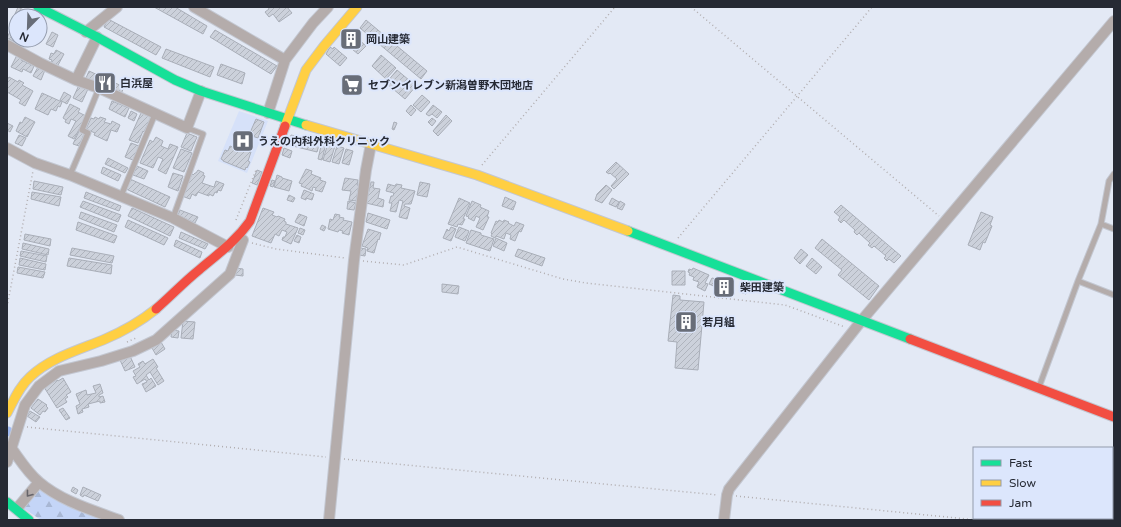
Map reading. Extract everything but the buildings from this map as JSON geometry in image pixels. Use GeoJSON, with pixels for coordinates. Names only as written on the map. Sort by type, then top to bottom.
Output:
{"type":"FeatureCollection","features":[{"type":"Feature","properties":{"kind":"main road"},"geometry":{"type":"LineString","coordinates":[[38,7],[97,37],[175,80],[201,91],[287,119],[477,175],[670,247],[1114,417]]}},
{"type":"Feature","properties":{"kind":"main road"},"geometry":{"type":"LineString","coordinates":[[7,413],[18,392],[28,379],[40,369],[53,360],[108,338],[135,324],[154,310],[228,247],[245,230],[250,221],[306,70],[357,7]]}},
{"type":"Feature","properties":{"kind":"main road"},"geometry":{"type":"LineString","coordinates":[[7,502],[29,520]]}},
{"type":"Feature","properties":{"kind":"street"},"geometry":{"type":"LineString","coordinates":[[86,32],[117,7]]}},
{"type":"Feature","properties":{"kind":"street"},"geometry":{"type":"LineString","coordinates":[[194,7],[285,60]]}},
{"type":"Feature","properties":{"kind":"street"},"geometry":{"type":"LineString","coordinates":[[268,113],[285,60],[313,23],[328,7]]}},
{"type":"Feature","properties":{"kind":"street"},"geometry":{"type":"LineString","coordinates":[[724,520],[726,495],[729,489],[862,320],[1114,22]]}},
{"type":"Feature","properties":{"kind":"street"},"geometry":{"type":"LineString","coordinates":[[76,80],[97,37]]}},
{"type":"Feature","properties":{"kind":"street"},"geometry":{"type":"LineString","coordinates":[[7,45],[76,80],[99,88],[187,128],[201,91]]}},
{"type":"Feature","properties":{"kind":"street"},"geometry":{"type":"LineString","coordinates":[[329,520],[354,260],[371,144]]}},
{"type":"Feature","properties":{"kind":"street"},"geometry":{"type":"LineString","coordinates":[[7,148],[36,163],[70,175],[174,218],[228,247]]}},
{"type":"Feature","properties":{"kind":"street"},"geometry":{"type":"LineString","coordinates":[[7,462],[25,405],[39,386],[59,371],[101,361],[133,351],[156,340],[230,274],[243,240]]}},
{"type":"Feature","properties":{"kind":"street"},"geometry":{"type":"LineString","coordinates":[[92,344],[101,361]]}},
{"type":"Feature","properties":{"kind":"street"},"geometry":{"type":"LineString","coordinates":[[12,449],[28,471],[39,482],[71,501],[119,520]]}},
{"type":"Feature","properties":{"kind":"street"},"geometry":{"type":"LineString","coordinates":[[19,506],[39,482]]}},
{"type":"Feature","properties":{"kind":"lane"},"geometry":{"type":"LineString","coordinates":[[70,175],[88,133],[82,130],[99,88]]}},
{"type":"Feature","properties":{"kind":"lane"},"geometry":{"type":"LineString","coordinates":[[120,196],[155,114]]}},
{"type":"Feature","properties":{"kind":"lane"},"geometry":{"type":"LineString","coordinates":[[174,218],[203,134],[187,128]]}},
{"type":"Feature","properties":{"kind":"lane"},"geometry":{"type":"LineString","coordinates":[[1038,388],[1078,281],[1102,224],[1109,181],[1114,174]]}},
{"type":"Feature","properties":{"kind":"lane"},"geometry":{"type":"LineString","coordinates":[[1102,224],[1114,229]]}},
{"type":"Feature","properties":{"kind":"lane"},"geometry":{"type":"LineString","coordinates":[[1078,281],[1114,295]]}},
{"type":"Feature","properties":{"kind":"path"},"geometry":{"type":"LineString","coordinates":[[477,175],[484,162],[615,7]]}},
{"type":"Feature","properties":{"kind":"path"},"geometry":{"type":"LineString","coordinates":[[691,7],[945,221]]}},
{"type":"Feature","properties":{"kind":"path"},"geometry":{"type":"LineString","coordinates":[[670,247],[872,7]]}},
{"type":"Feature","properties":{"kind":"path"},"geometry":{"type":"LineString","coordinates":[[7,306],[36,163]]}},
{"type":"Feature","properties":{"kind":"path"},"geometry":{"type":"LineString","coordinates":[[243,240],[276,249],[354,260],[404,265],[457,247],[563,279],[586,283],[785,305],[854,330]]}},
{"type":"Feature","properties":{"kind":"path"},"geometry":{"type":"LineString","coordinates":[[18,426],[977,520]]}},
{"type":"Feature","properties":{"kind":"shaded area","name":"うえの内科外科クリニック"},"geometry":{"type":"Polygon","coordinates":[[[239,111],[268,121],[247,173],[218,161],[239,111]]]}},
{"type":"Feature","properties":{"kind":"green space"},"geometry":{"type":"Polygon","coordinates":[[[40,490],[69,505],[105,520],[41,520],[23,508],[37,491],[40,490]]]}},
{"type":"Feature","properties":{"kind":"traffic: fast"},"geometry":{"type":"LineString","coordinates":[[38,7],[97,37],[175,80],[201,91],[306,125]]}},
{"type":"Feature","properties":{"kind":"traffic: fast"},"geometry":{"type":"LineString","coordinates":[[628,231],[910,339]]}},
{"type":"Feature","properties":{"kind":"traffic: fast"},"geometry":{"type":"LineString","coordinates":[[7,502],[29,520]]}},
{"type":"Feature","properties":{"kind":"traffic: slow"},"geometry":{"type":"LineString","coordinates":[[285,126],[306,70],[357,7]]}},
{"type":"Feature","properties":{"kind":"traffic: slow"},"geometry":{"type":"LineString","coordinates":[[306,125],[477,175],[628,231]]}},
{"type":"Feature","properties":{"kind":"traffic: slow"},"geometry":{"type":"LineString","coordinates":[[7,413],[23,385],[38,370],[65,355],[124,330],[156,309]]}},
{"type":"Feature","properties":{"kind":"traffic: jam"},"geometry":{"type":"LineString","coordinates":[[156,309],[188,279],[233,241],[250,221],[285,126]]}},
{"type":"Feature","properties":{"kind":"traffic: jam"},"geometry":{"type":"LineString","coordinates":[[910,339],[1114,417]]}},
{"type":"Feature","properties":{"kind":"place","name":"岡山建築"},"geometry":{"type":"Point","coordinates":[351,39]}},
{"type":"Feature","properties":{"kind":"place","name":"白浜屋"},"geometry":{"type":"Point","coordinates":[105,83]}},
{"type":"Feature","properties":{"kind":"place","name":"セブンイレブン新潟曽野木団地店"},"geometry":{"type":"Point","coordinates":[352,85]}},
{"type":"Feature","properties":{"kind":"place","name":"うえの内科外科クリニック"},"geometry":{"type":"Point","coordinates":[243,141]}},
{"type":"Feature","properties":{"kind":"place","name":"柴田建築"},"geometry":{"type":"Point","coordinates":[724,287]}},
{"type":"Feature","properties":{"kind":"place","name":"若月組"},"geometry":{"type":"Point","coordinates":[686,322]}}]}
